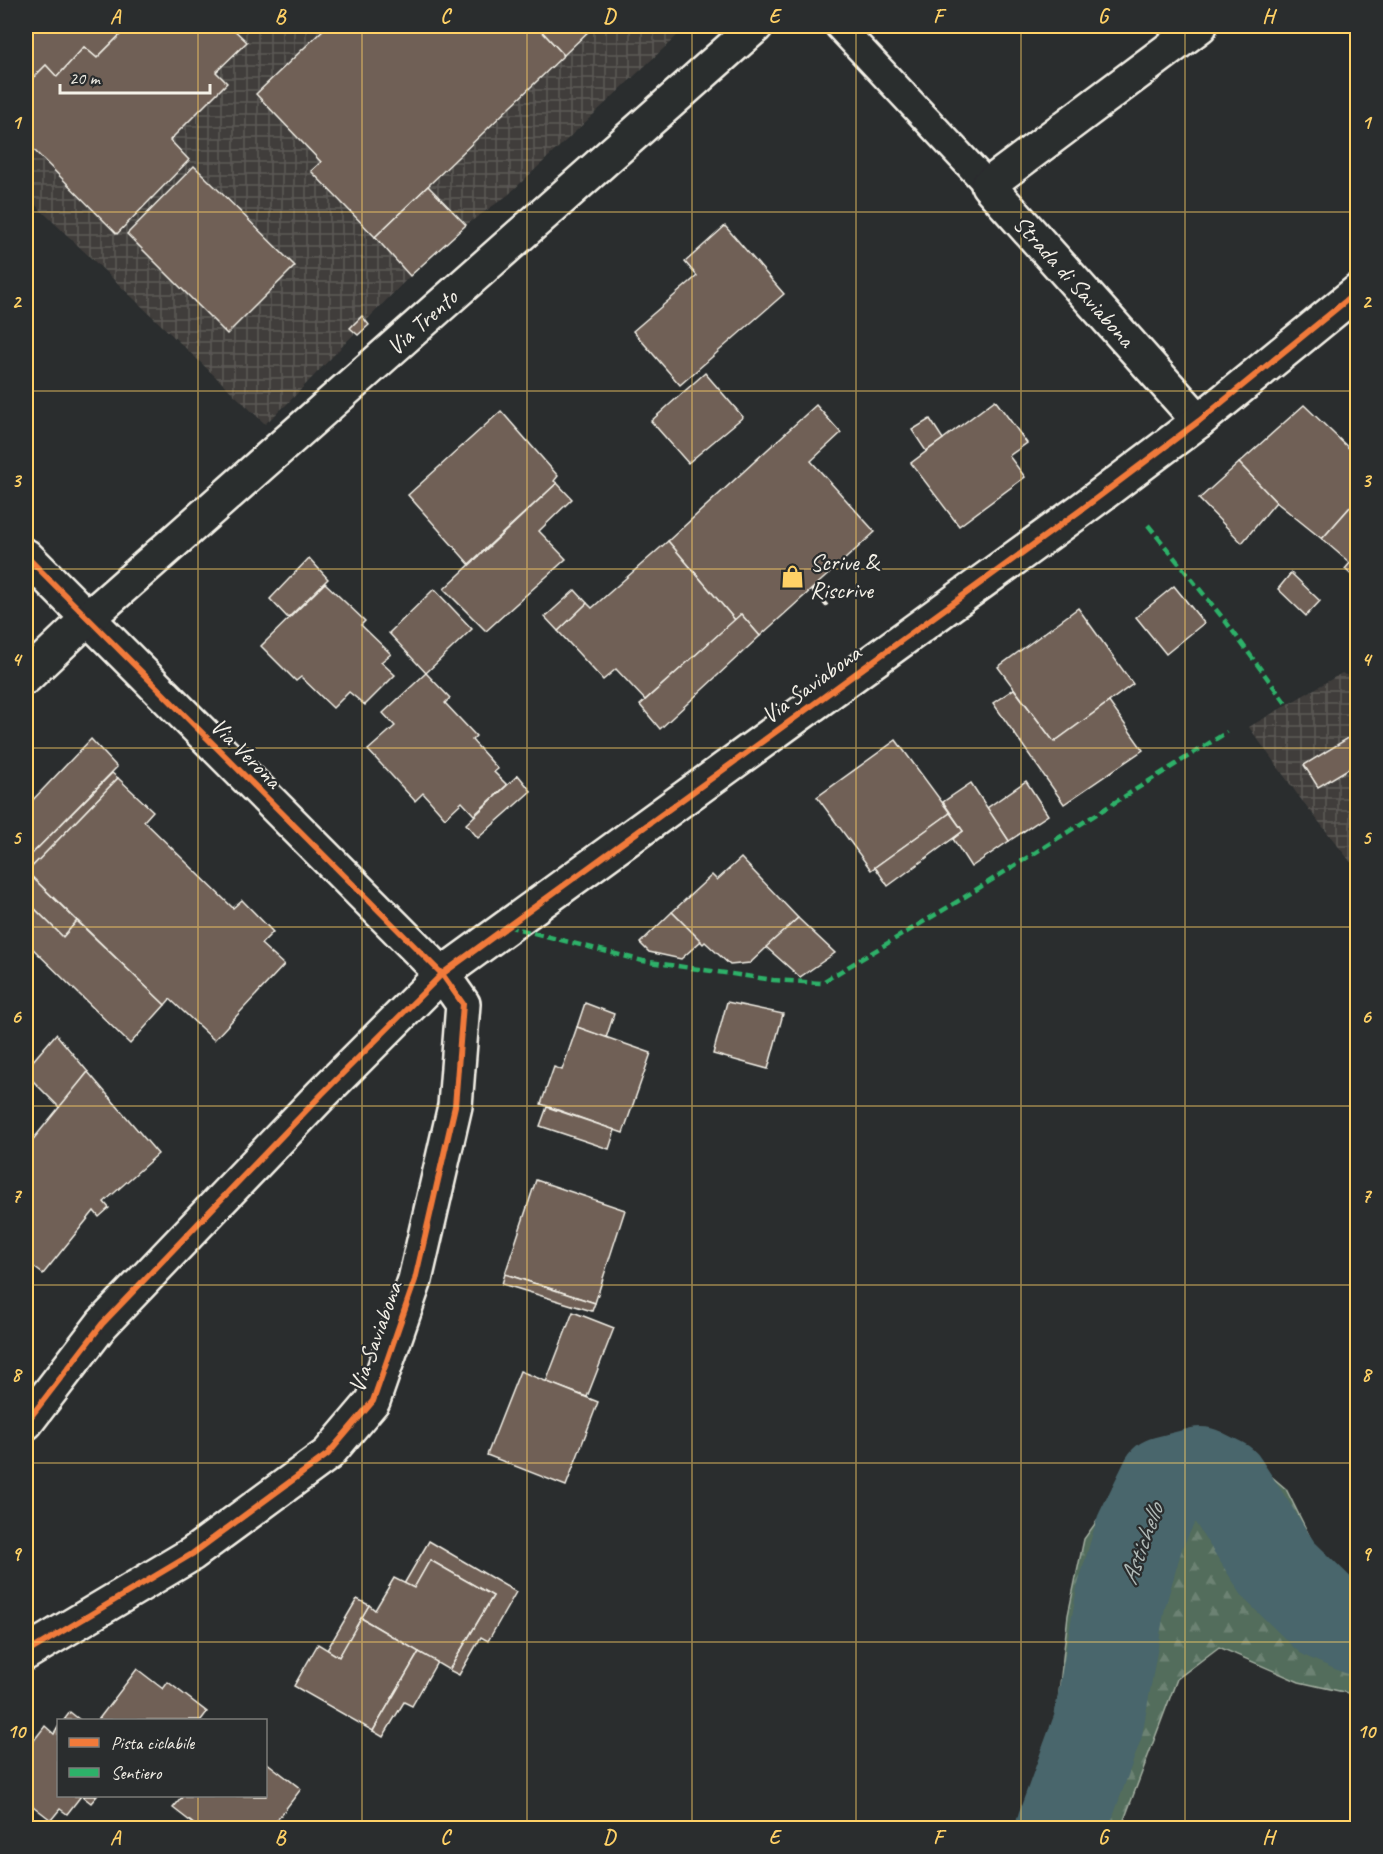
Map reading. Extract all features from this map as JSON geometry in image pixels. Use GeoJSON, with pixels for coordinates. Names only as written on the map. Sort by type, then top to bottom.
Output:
{"type":"FeatureCollection","features":[{"type":"Feature","properties":{"kind":"street","name":"Via Trento"},"geometry":{"type":"LineString","coordinates":[[26,677],[87,620],[756,26]]}},
{"type":"Feature","properties":{"kind":"street"},"geometry":{"type":"LineString","coordinates":[[988,184],[1200,26]]}},
{"type":"Feature","properties":{"kind":"street","name":"Strada di Saviabona"},"geometry":{"type":"LineString","coordinates":[[988,184],[1199,421]]}},
{"type":"Feature","properties":{"kind":"street"},"geometry":{"type":"LineString","coordinates":[[1199,421],[1358,291]]}},
{"type":"Feature","properties":{"kind":"street","name":"Via Saviabona"},"geometry":{"type":"LineString","coordinates":[[26,1423],[102,1324],[322,1094],[442,974],[1081,510],[1199,421]]}},
{"type":"Feature","properties":{"kind":"street","name":"Via Verona"},"geometry":{"type":"LineString","coordinates":[[26,556],[87,620],[442,974]]}},
{"type":"Feature","properties":{"kind":"street","name":"Via Saviabona"},"geometry":{"type":"LineString","coordinates":[[26,1653],[192,1554],[328,1454],[373,1401],[415,1280],[455,1106],[463,1004],[442,974]]}},
{"type":"Feature","properties":{"kind":"lane"},"geometry":{"type":"LineString","coordinates":[[839,26],[988,184]]}},
{"type":"Feature","properties":{"kind":"path"},"geometry":{"type":"LineString","coordinates":[[812,589],[827,606]]}},
{"type":"Feature","properties":{"kind":"shaded area"},"geometry":{"type":"Polygon","coordinates":[[[26,26],[681,26],[680,33],[508,195],[466,225],[410,276],[366,321],[369,325],[358,335],[355,333],[265,424],[26,196],[26,26]]]}},
{"type":"Feature","properties":{"kind":"shaded area"},"geometry":{"type":"Polygon","coordinates":[[[1342,673],[1357,680],[1357,870],[1300,798],[1249,727],[1342,673]]]}},
{"type":"Feature","properties":{"kind":"green space"},"geometry":{"type":"Polygon","coordinates":[[[1237,1447],[1286,1489],[1312,1541],[1347,1593],[1357,1596],[1357,1695],[1299,1682],[1219,1647],[1177,1679],[1121,1828],[1036,1828],[1048,1788],[1068,1615],[1084,1539],[1134,1470],[1190,1452],[1237,1447]]]}},
{"type":"Feature","properties":{"kind":"building"},"geometry":{"type":"Polygon","coordinates":[[[26,26],[113,26],[121,34],[97,58],[84,47],[57,77],[46,65],[26,85],[26,26]]]}},
{"type":"Feature","properties":{"kind":"building"},"geometry":{"type":"Polygon","coordinates":[[[113,26],[230,26],[247,42],[216,72],[227,83],[170,140],[189,160],[117,234],[26,142],[26,85],[46,65],[57,77],[84,47],[97,58],[121,34],[113,26]]]}},
{"type":"Feature","properties":{"kind":"building"},"geometry":{"type":"Polygon","coordinates":[[[327,26],[537,26],[564,55],[375,237],[311,171],[321,162],[256,94],[327,26]]]}},
{"type":"Feature","properties":{"kind":"building"},"geometry":{"type":"Polygon","coordinates":[[[537,26],[594,26],[564,55],[537,26]]]}},
{"type":"Feature","properties":{"kind":"building"},"geometry":{"type":"Polygon","coordinates":[[[194,166],[295,266],[227,334],[127,234],[194,166]]]}},
{"type":"Feature","properties":{"kind":"building"},"geometry":{"type":"Polygon","coordinates":[[[428,186],[466,225],[410,276],[375,237],[428,186]]]}},
{"type":"Feature","properties":{"kind":"building"},"geometry":{"type":"Polygon","coordinates":[[[725,226],[784,294],[680,385],[633,331],[697,276],[685,262],[725,226]]]}},
{"type":"Feature","properties":{"kind":"building"},"geometry":{"type":"Polygon","coordinates":[[[362,316],[369,325],[358,335],[350,328],[362,316]]]}},
{"type":"Feature","properties":{"kind":"building"},"geometry":{"type":"Polygon","coordinates":[[[705,373],[743,417],[688,463],[651,421],[705,373]]]}},
{"type":"Feature","properties":{"kind":"building"},"geometry":{"type":"Polygon","coordinates":[[[995,400],[1027,443],[1009,456],[1025,477],[959,526],[911,463],[995,400]]]}},
{"type":"Feature","properties":{"kind":"building"},"geometry":{"type":"Polygon","coordinates":[[[816,405],[841,433],[811,461],[875,532],[760,636],[741,614],[735,620],[668,541],[816,405]]]}},
{"type":"Feature","properties":{"kind":"building"},"geometry":{"type":"Polygon","coordinates":[[[1304,405],[1358,457],[1358,498],[1322,539],[1276,502],[1239,463],[1304,405]]]}},
{"type":"Feature","properties":{"kind":"building"},"geometry":{"type":"Polygon","coordinates":[[[501,411],[558,476],[554,481],[557,483],[469,564],[408,495],[501,411]]]}},
{"type":"Feature","properties":{"kind":"building"},"geometry":{"type":"Polygon","coordinates":[[[930,419],[943,439],[926,451],[912,430],[930,419]]]}},
{"type":"Feature","properties":{"kind":"building"},"geometry":{"type":"Polygon","coordinates":[[[1239,463],[1276,502],[1242,543],[1199,499],[1239,463]]]}},
{"type":"Feature","properties":{"kind":"building"},"geometry":{"type":"Polygon","coordinates":[[[557,483],[572,499],[539,531],[566,559],[486,631],[444,589],[557,483]]]}},
{"type":"Feature","properties":{"kind":"building"},"geometry":{"type":"Polygon","coordinates":[[[1358,498],[1358,581],[1345,569],[1350,563],[1322,539],[1358,498]]]}},
{"type":"Feature","properties":{"kind":"building"},"geometry":{"type":"Polygon","coordinates":[[[668,541],[735,620],[645,700],[616,669],[603,680],[558,631],[587,603],[592,608],[668,541]]]}},
{"type":"Feature","properties":{"kind":"building"},"geometry":{"type":"Polygon","coordinates":[[[309,558],[328,579],[288,618],[270,599],[309,558]]]}},
{"type":"Feature","properties":{"kind":"building"},"geometry":{"type":"Polygon","coordinates":[[[1291,573],[1320,601],[1306,616],[1278,589],[1291,573]]]}},
{"type":"Feature","properties":{"kind":"building"},"geometry":{"type":"Polygon","coordinates":[[[325,583],[365,621],[361,625],[391,654],[381,662],[395,675],[365,705],[349,692],[333,708],[301,677],[296,681],[261,646],[325,583]]]}},
{"type":"Feature","properties":{"kind":"building"},"geometry":{"type":"Polygon","coordinates":[[[1174,586],[1204,623],[1166,654],[1136,617],[1174,586]]]}},
{"type":"Feature","properties":{"kind":"building"},"geometry":{"type":"Polygon","coordinates":[[[434,589],[472,629],[426,673],[389,633],[434,589]]]}},
{"type":"Feature","properties":{"kind":"building"},"geometry":{"type":"Polygon","coordinates":[[[575,590],[587,603],[558,631],[545,617],[575,590]]]}},
{"type":"Feature","properties":{"kind":"building"},"geometry":{"type":"Polygon","coordinates":[[[1078,608],[1133,684],[1054,742],[998,667],[1078,608]]]}},
{"type":"Feature","properties":{"kind":"building"},"geometry":{"type":"Polygon","coordinates":[[[741,614],[760,636],[660,729],[640,705],[741,614]]]}},
{"type":"Feature","properties":{"kind":"building"},"geometry":{"type":"Polygon","coordinates":[[[426,673],[450,698],[445,703],[476,736],[472,740],[498,769],[494,772],[507,785],[474,815],[462,802],[445,818],[423,793],[415,801],[368,750],[395,726],[383,713],[426,673]]]}},
{"type":"Feature","properties":{"kind":"building"},"geometry":{"type":"Polygon","coordinates":[[[1014,689],[1054,742],[1109,702],[1143,750],[1064,804],[993,703],[1014,689]]]}},
{"type":"Feature","properties":{"kind":"building"},"geometry":{"type":"Polygon","coordinates":[[[1358,732],[1358,763],[1318,787],[1304,765],[1358,732]]]}},
{"type":"Feature","properties":{"kind":"building"},"geometry":{"type":"Polygon","coordinates":[[[91,739],[117,767],[26,860],[26,807],[91,739]]]}},
{"type":"Feature","properties":{"kind":"building"},"geometry":{"type":"Polygon","coordinates":[[[896,740],[950,813],[871,870],[817,797],[896,740]]]}},
{"type":"Feature","properties":{"kind":"building"},"geometry":{"type":"Polygon","coordinates":[[[112,773],[118,778],[27,872],[77,921],[63,937],[26,900],[26,860],[112,773]]]}},
{"type":"Feature","properties":{"kind":"building"},"geometry":{"type":"Polygon","coordinates":[[[518,775],[531,791],[478,838],[466,824],[518,775]]]}},
{"type":"Feature","properties":{"kind":"building"},"geometry":{"type":"Polygon","coordinates":[[[118,778],[153,811],[144,821],[233,908],[242,900],[273,932],[261,944],[284,965],[214,1040],[170,999],[165,1005],[27,872],[118,778]]]}},
{"type":"Feature","properties":{"kind":"building"},"geometry":{"type":"Polygon","coordinates":[[[1026,781],[1048,815],[1009,841],[987,808],[1026,781]]]}},
{"type":"Feature","properties":{"kind":"building"},"geometry":{"type":"Polygon","coordinates":[[[971,783],[1009,841],[971,867],[953,839],[963,831],[943,802],[971,783]]]}},
{"type":"Feature","properties":{"kind":"building"},"geometry":{"type":"Polygon","coordinates":[[[950,813],[963,831],[888,886],[875,867],[950,813]]]}},
{"type":"Feature","properties":{"kind":"building"},"geometry":{"type":"Polygon","coordinates":[[[741,858],[798,918],[750,963],[730,965],[705,942],[703,944],[672,912],[712,875],[717,880],[741,858]]]}},
{"type":"Feature","properties":{"kind":"building"},"geometry":{"type":"Polygon","coordinates":[[[26,900],[63,937],[77,921],[165,1005],[130,1044],[26,942],[26,900]]]}},
{"type":"Feature","properties":{"kind":"building"},"geometry":{"type":"Polygon","coordinates":[[[672,912],[701,941],[681,959],[649,952],[640,943],[672,912]]]}},
{"type":"Feature","properties":{"kind":"building"},"geometry":{"type":"Polygon","coordinates":[[[798,918],[835,953],[800,977],[766,947],[798,918]]]}},
{"type":"Feature","properties":{"kind":"building"},"geometry":{"type":"Polygon","coordinates":[[[727,1002],[783,1014],[768,1069],[713,1054],[727,1002]]]}},
{"type":"Feature","properties":{"kind":"building"},"geometry":{"type":"Polygon","coordinates":[[[585,1003],[614,1014],[606,1038],[577,1027],[585,1003]]]}},
{"type":"Feature","properties":{"kind":"building"},"geometry":{"type":"Polygon","coordinates":[[[577,1027],[651,1053],[623,1133],[541,1104],[554,1067],[562,1070],[577,1027]]]}},
{"type":"Feature","properties":{"kind":"building"},"geometry":{"type":"Polygon","coordinates":[[[56,1034],[88,1072],[60,1108],[26,1074],[26,1069],[56,1034]]]}},
{"type":"Feature","properties":{"kind":"building"},"geometry":{"type":"Polygon","coordinates":[[[88,1072],[158,1154],[104,1202],[109,1208],[99,1217],[94,1211],[43,1274],[26,1261],[26,1148],[88,1072]]]}},
{"type":"Feature","properties":{"kind":"building"},"geometry":{"type":"Polygon","coordinates":[[[547,1107],[615,1130],[609,1149],[540,1126],[547,1107]]]}},
{"type":"Feature","properties":{"kind":"building"},"geometry":{"type":"Polygon","coordinates":[[[536,1180],[625,1210],[595,1303],[505,1274],[536,1180]]]}},
{"type":"Feature","properties":{"kind":"building"},"geometry":{"type":"Polygon","coordinates":[[[505,1274],[595,1303],[592,1311],[502,1284],[505,1274]]]}},
{"type":"Feature","properties":{"kind":"building"},"geometry":{"type":"Polygon","coordinates":[[[573,1312],[614,1328],[587,1397],[546,1382],[573,1312]]]}},
{"type":"Feature","properties":{"kind":"building"},"geometry":{"type":"Polygon","coordinates":[[[520,1371],[598,1402],[566,1486],[487,1455],[520,1371]]]}},
{"type":"Feature","properties":{"kind":"building"},"geometry":{"type":"Polygon","coordinates":[[[429,1541],[516,1592],[488,1641],[481,1637],[459,1675],[449,1670],[493,1596],[430,1560],[414,1588],[404,1584],[429,1541]]]}},
{"type":"Feature","properties":{"kind":"building"},"geometry":{"type":"Polygon","coordinates":[[[430,1560],[493,1596],[449,1670],[361,1618],[369,1605],[375,1610],[394,1578],[414,1588],[430,1560]]]}},
{"type":"Feature","properties":{"kind":"building"},"geometry":{"type":"Polygon","coordinates":[[[357,1599],[369,1605],[339,1657],[327,1650],[357,1599]]]}},
{"type":"Feature","properties":{"kind":"building"},"geometry":{"type":"Polygon","coordinates":[[[361,1618],[419,1652],[373,1731],[294,1686],[318,1644],[339,1657],[361,1618]]]}},
{"type":"Feature","properties":{"kind":"building"},"geometry":{"type":"Polygon","coordinates":[[[419,1652],[437,1662],[412,1706],[404,1702],[383,1737],[373,1731],[419,1652]]]}},
{"type":"Feature","properties":{"kind":"building"},"geometry":{"type":"Polygon","coordinates":[[[137,1669],[163,1689],[168,1682],[207,1712],[202,1719],[99,1719],[137,1669]]]}},
{"type":"Feature","properties":{"kind":"building"},"geometry":{"type":"Polygon","coordinates":[[[70,1712],[79,1719],[65,1719],[70,1712]]]}},
{"type":"Feature","properties":{"kind":"building"},"geometry":{"type":"Polygon","coordinates":[[[45,1726],[54,1734],[57,1729],[57,1797],[80,1797],[67,1814],[60,1809],[51,1820],[29,1803],[26,1807],[26,1746],[28,1748],[45,1726]]]}},
{"type":"Feature","properties":{"kind":"building"},"geometry":{"type":"Polygon","coordinates":[[[267,1763],[301,1789],[271,1828],[199,1828],[173,1808],[182,1797],[267,1797],[267,1763]]]}},
{"type":"Feature","properties":{"kind":"building"},"geometry":{"type":"Polygon","coordinates":[[[83,1797],[96,1797],[91,1803],[83,1797]]]}},
{"type":"Feature","properties":{"kind":"waterway","name":"Astichello"},"geometry":{"type":"LineString","coordinates":[[1061,1828],[1098,1726],[1121,1598],[1140,1532],[1165,1481],[1201,1472],[1223,1483],[1279,1570],[1326,1616],[1358,1630]]}},
{"type":"Feature","properties":{"kind":"marked path"},"geometry":{"type":"LineString","coordinates":[[1148,525],[1226,622],[1287,705]]}},
{"type":"Feature","properties":{"kind":"marked path"},"geometry":{"type":"LineString","coordinates":[[507,926],[643,961],[773,980],[821,983],[955,903],[1227,732]]}},
{"type":"Feature","properties":{"kind":"cycle path"},"geometry":{"type":"LineString","coordinates":[[26,1423],[102,1324],[322,1094],[442,974],[1081,510],[1199,421],[1358,291]]}},
{"type":"Feature","properties":{"kind":"cycle path"},"geometry":{"type":"LineString","coordinates":[[26,556],[442,974],[463,1004],[455,1106],[415,1280],[373,1401],[328,1454],[192,1554],[26,1653]]}},
{"type":"Feature","properties":{"kind":"place","name":"Scrive & Riscrive"},"geometry":{"type":"Point","coordinates":[792,576]}}]}
